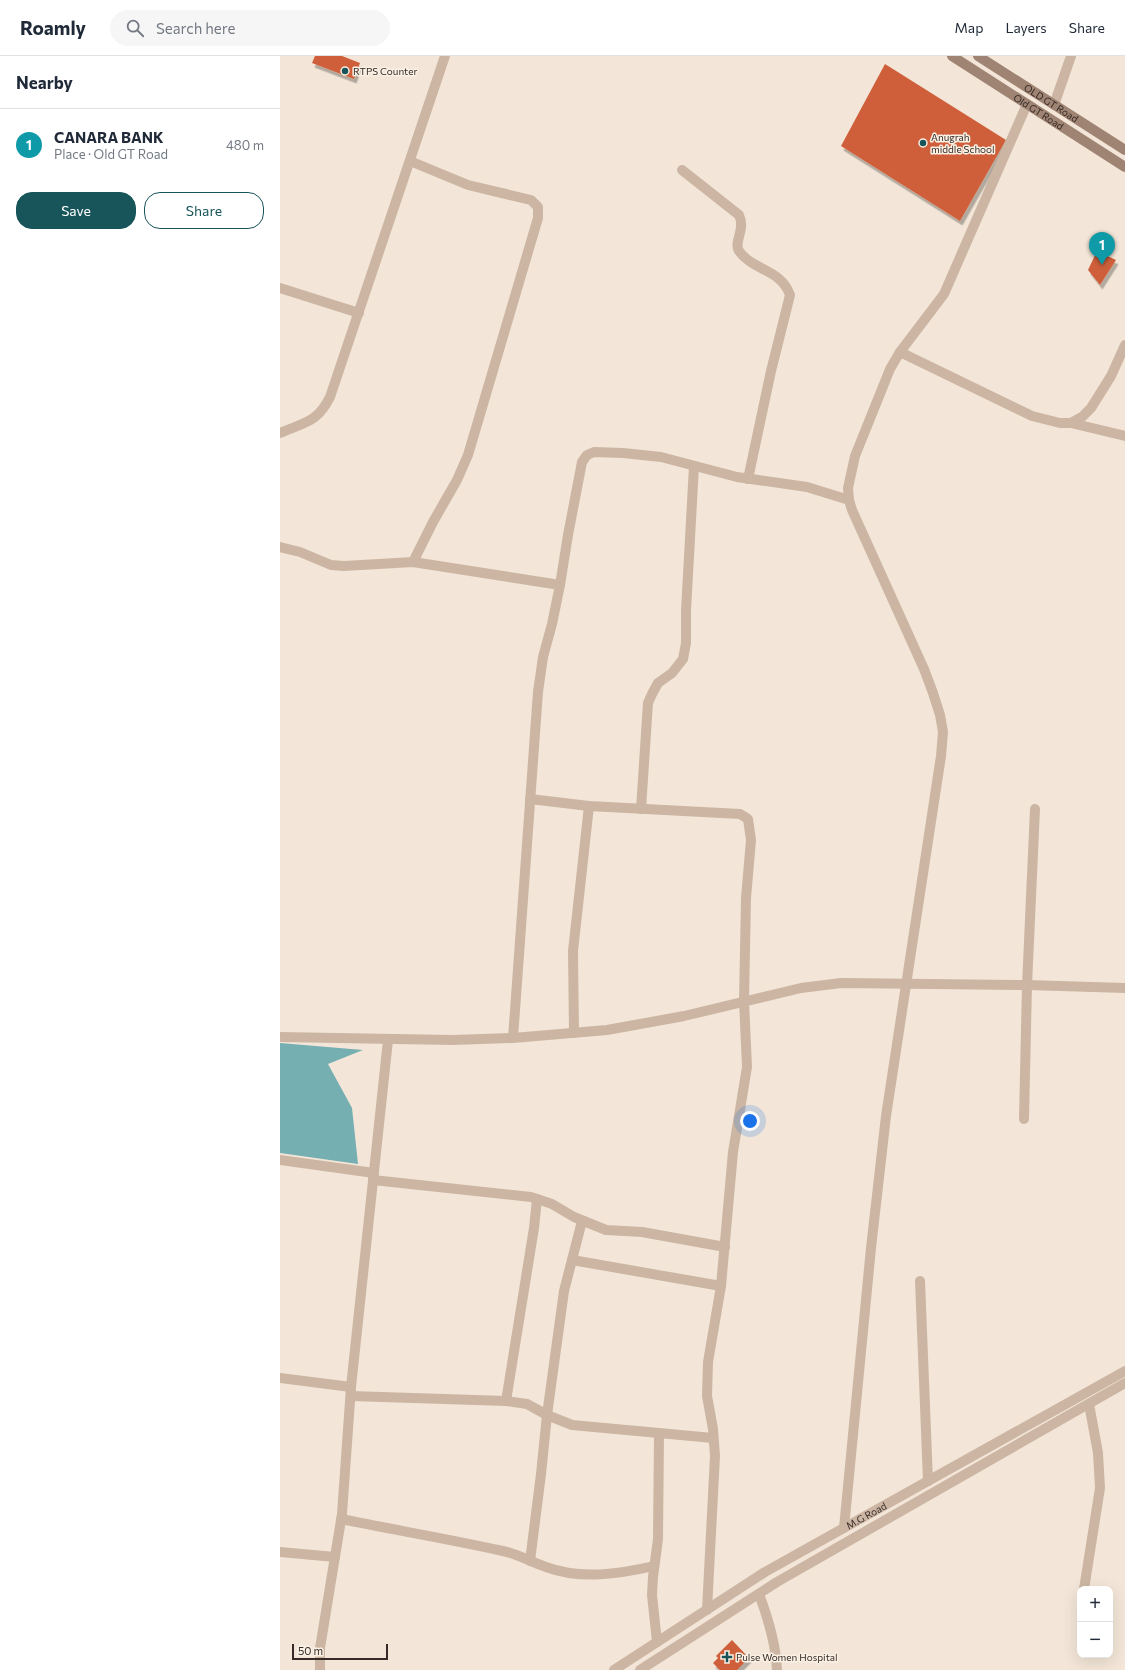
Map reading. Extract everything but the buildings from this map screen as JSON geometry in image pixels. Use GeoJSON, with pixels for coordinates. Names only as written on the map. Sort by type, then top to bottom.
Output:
{"type":"FeatureCollection","features":[{"type":"Feature","properties":{"kind":"main road","name":"Old GT Road"},"geometry":{"type":"LineString","coordinates":[[952,56],[1125,167]]}},
{"type":"Feature","properties":{"kind":"main road","name":"OLD GT Road"},"geometry":{"type":"LineString","coordinates":[[978,56],[1125,150]]}},
{"type":"Feature","properties":{"kind":"street"},"geometry":{"type":"LineString","coordinates":[[280,433],[302,425],[314,418],[324,410],[330,397],[446,56]]}},
{"type":"Feature","properties":{"kind":"street"},"geometry":{"type":"LineString","coordinates":[[1054,105],[1071,56]]}},
{"type":"Feature","properties":{"kind":"street"},"geometry":{"type":"LineString","coordinates":[[844,1528],[886,1116],[941,756],[942,732],[940,715],[924,669],[863,537],[849,500],[849,478],[855,456],[890,369],[900,352],[944,294],[1027,104]]}},
{"type":"Feature","properties":{"kind":"street"},"geometry":{"type":"LineString","coordinates":[[410,161],[468,185],[531,200],[538,206],[538,218],[468,455],[457,480],[433,522],[413,562]]}},
{"type":"Feature","properties":{"kind":"street"},"geometry":{"type":"LineString","coordinates":[[682,170],[739,215],[742,222],[742,228],[737,243],[738,249],[751,262],[780,279],[787,285],[790,295],[771,371],[748,479]]}},
{"type":"Feature","properties":{"kind":"street"},"geometry":{"type":"LineString","coordinates":[[280,288],[359,313]]}},
{"type":"Feature","properties":{"kind":"street"},"geometry":{"type":"LineString","coordinates":[[1071,423],[1082,417],[1095,403],[1117,364],[1125,345]]}},
{"type":"Feature","properties":{"kind":"street"},"geometry":{"type":"LineString","coordinates":[[900,352],[1032,416],[1060,423],[1071,423],[1125,436]]}},
{"type":"Feature","properties":{"kind":"street"},"geometry":{"type":"LineString","coordinates":[[513,1038],[538,692],[543,657],[560,585],[582,462],[587,455],[594,452],[661,457],[748,479],[807,487],[849,500]]}},
{"type":"Feature","properties":{"kind":"street"},"geometry":{"type":"LineString","coordinates":[[641,809],[648,703],[658,683],[672,673],[683,659],[686,643],[686,604],[694,466]]}},
{"type":"Feature","properties":{"kind":"street"},"geometry":{"type":"LineString","coordinates":[[280,547],[300,552],[331,565],[344,566],[413,562],[560,585]]}},
{"type":"Feature","properties":{"kind":"street"},"geometry":{"type":"LineString","coordinates":[[530,799],[589,806],[740,814],[748,819],[751,840],[746,898],[744,1001],[747,1067],[733,1152],[721,1286],[708,1362],[707,1396],[713,1438],[714,1471],[707,1610]]}},
{"type":"Feature","properties":{"kind":"street"},"geometry":{"type":"LineString","coordinates":[[574,1033],[573,951],[589,806]]}},
{"type":"Feature","properties":{"kind":"street"},"geometry":{"type":"LineString","coordinates":[[1024,1119],[1027,985],[1034,809]]}},
{"type":"Feature","properties":{"kind":"street"},"geometry":{"type":"LineString","coordinates":[[280,1036],[388,1040],[453,1040],[513,1038],[607,1030],[684,1016],[820,984],[906,983],[1125,988]]}},
{"type":"Feature","properties":{"kind":"street"},"geometry":{"type":"LineString","coordinates":[[320,1670],[320,1648],[341,1519],[351,1391],[388,1040]]}},
{"type":"Feature","properties":{"kind":"street"},"geometry":{"type":"LineString","coordinates":[[280,1160],[374,1176],[538,1199],[552,1204],[582,1221],[606,1230],[642,1232],[724,1247]]}},
{"type":"Feature","properties":{"kind":"street"},"geometry":{"type":"LineString","coordinates":[[506,1401],[538,1199]]}},
{"type":"Feature","properties":{"kind":"street"},"geometry":{"type":"LineString","coordinates":[[530,1561],[547,1415],[564,1291],[582,1221]]}},
{"type":"Feature","properties":{"kind":"street"},"geometry":{"type":"LineString","coordinates":[[572,1260],[721,1286]]}},
{"type":"Feature","properties":{"kind":"street"},"geometry":{"type":"LineString","coordinates":[[920,1281],[928,1481]]}},
{"type":"Feature","properties":{"kind":"street","name":"M.G Road"},"geometry":{"type":"LineString","coordinates":[[614,1670],[758,1577],[1125,1371]]}},
{"type":"Feature","properties":{"kind":"street"},"geometry":{"type":"LineString","coordinates":[[280,1378],[351,1391],[506,1401],[527,1404],[547,1415],[578,1426],[713,1438]]}},
{"type":"Feature","properties":{"kind":"street","name":"M.G Road"},"geometry":{"type":"LineString","coordinates":[[640,1670],[762,1592],[925,1496],[1125,1383]]}},
{"type":"Feature","properties":{"kind":"street"},"geometry":{"type":"LineString","coordinates":[[1084,1586],[1100,1488],[1098,1453],[1089,1404]]}},
{"type":"Feature","properties":{"kind":"street"},"geometry":{"type":"LineString","coordinates":[[1041,1418],[1047,1428]]}},
{"type":"Feature","properties":{"kind":"street"},"geometry":{"type":"LineString","coordinates":[[657,1642],[652,1595],[658,1539],[659,1434]]}},
{"type":"Feature","properties":{"kind":"street"},"geometry":{"type":"LineString","coordinates":[[341,1519],[505,1551],[559,1571],[593,1574],[618,1573],[654,1566]]}},
{"type":"Feature","properties":{"kind":"street"},"geometry":{"type":"LineString","coordinates":[[280,1552],[335,1557]]}},
{"type":"Feature","properties":{"kind":"street"},"geometry":{"type":"LineString","coordinates":[[758,1577],[777,1656],[777,1670]]}},
{"type":"Feature","properties":{"kind":"water"},"geometry":{"type":"Polygon","coordinates":[[[280,1043],[363,1050],[328,1064],[352,1108],[358,1164],[280,1153],[280,1043]]]}},
{"type":"Feature","properties":{"kind":"place","name":"RTPS Counter"},"geometry":{"type":"Point","coordinates":[345,71]}},
{"type":"Feature","properties":{"kind":"place","name":"Anugrah middle School"},"geometry":{"type":"Point","coordinates":[923,143]}},
{"type":"Feature","properties":{"kind":"place","name":"CANARA BANK"},"geometry":{"type":"Point","coordinates":[1102,265]}},
{"type":"Feature","properties":{"kind":"place","name":"Pulse Women Hospital"},"geometry":{"type":"Point","coordinates":[727,1657]}}]}
